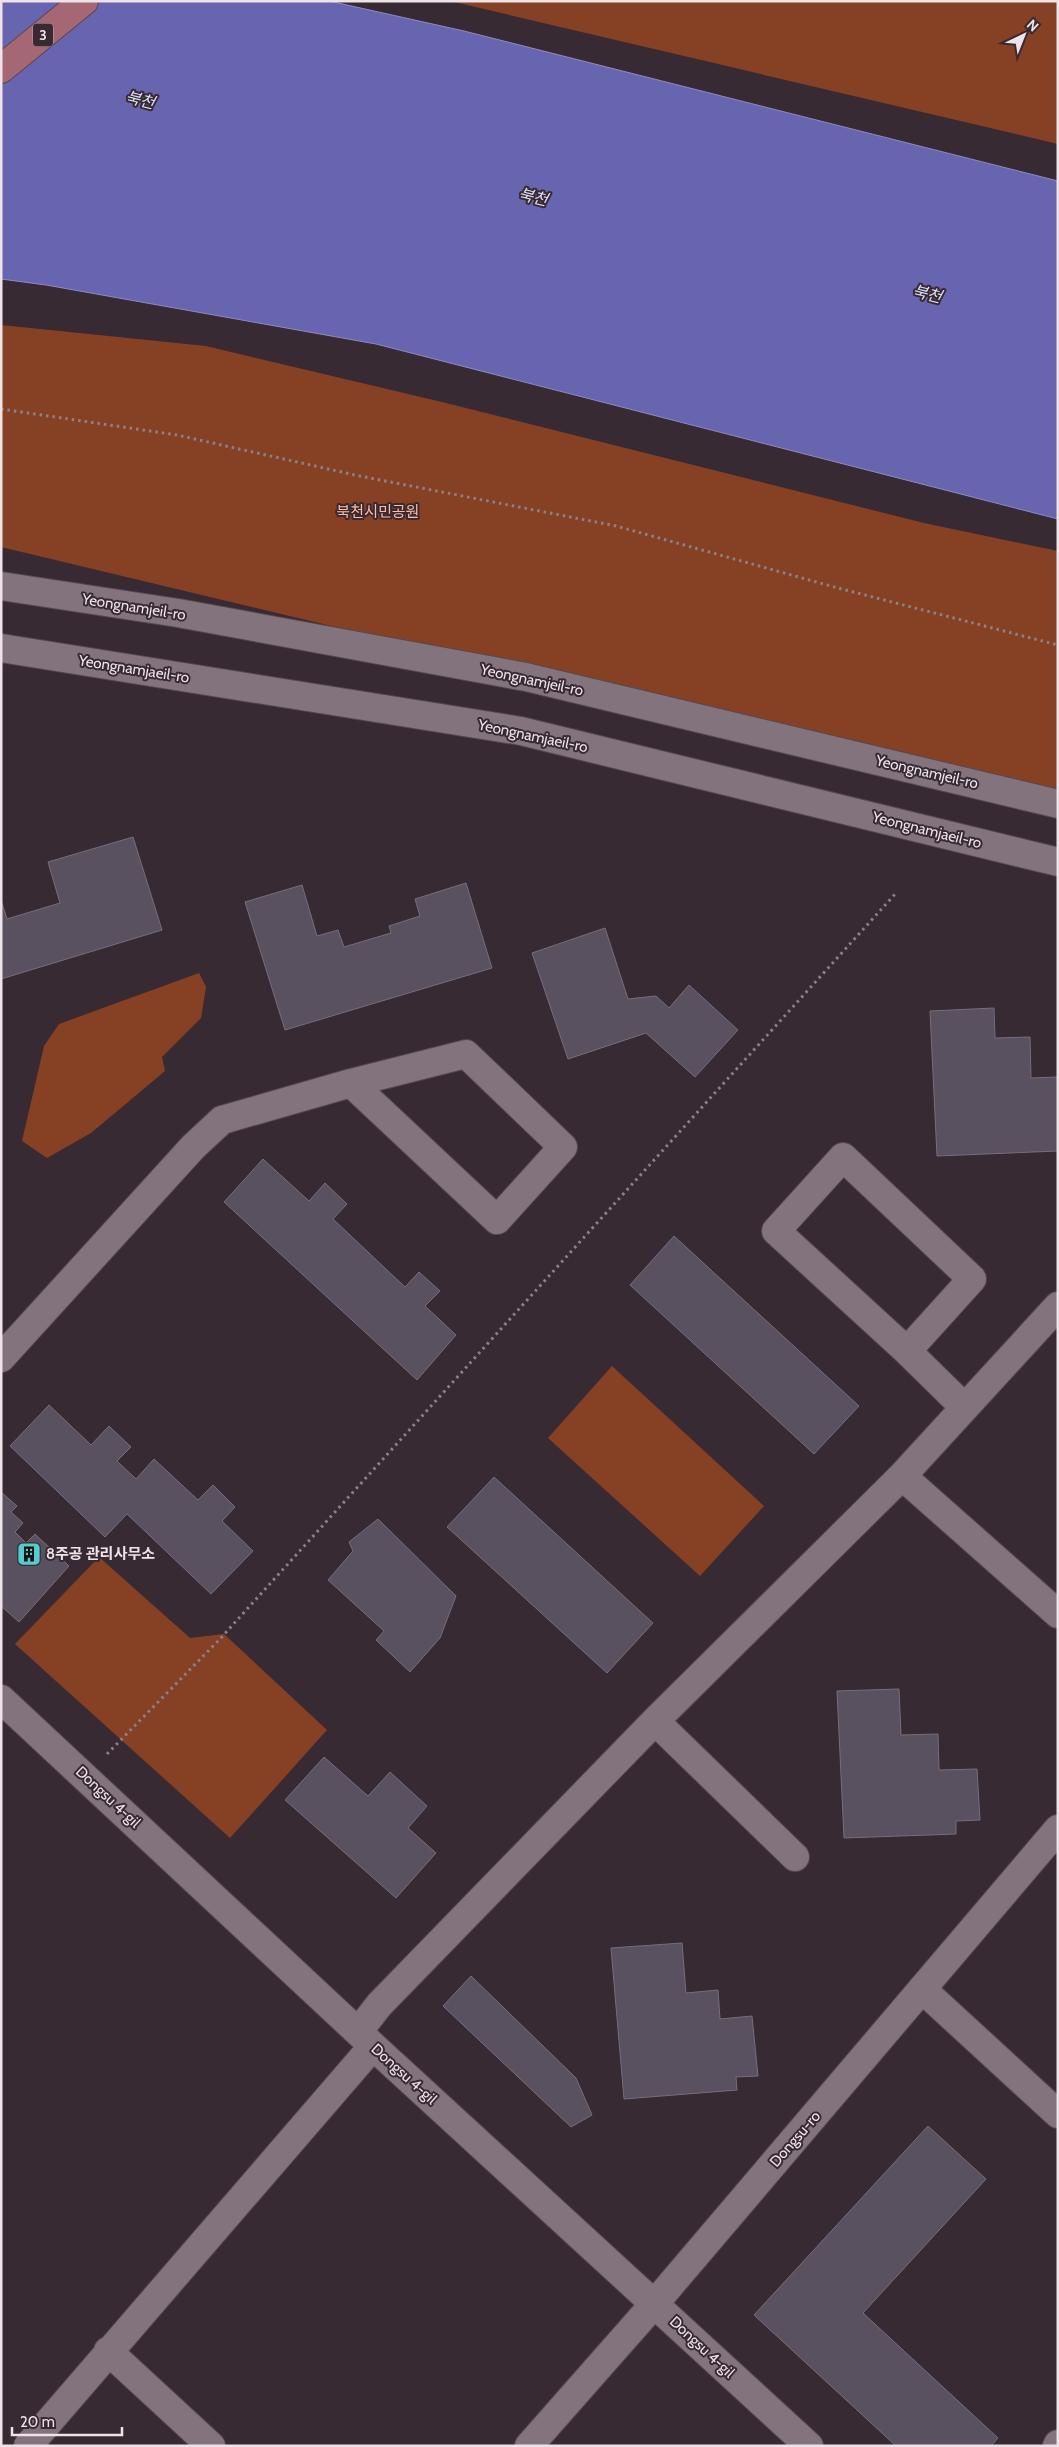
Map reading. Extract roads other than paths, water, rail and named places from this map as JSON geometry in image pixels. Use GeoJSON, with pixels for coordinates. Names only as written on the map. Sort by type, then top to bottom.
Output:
{"type":"FeatureCollection","features":[{"type":"Feature","properties":{"kind":"main road","name":"3"},"geometry":{"type":"LineString","coordinates":[[1,69],[84,1]]}},
{"type":"Feature","properties":{"kind":"street","name":"Yeongnamjeil-ro"},"geometry":{"type":"LineString","coordinates":[[1,586],[178,613],[526,677],[1058,804]]}},
{"type":"Feature","properties":{"kind":"street","name":"Yeongnamjaeil-ro"},"geometry":{"type":"LineString","coordinates":[[1,648],[521,731],[1058,862]]}},
{"type":"Feature","properties":{"kind":"street"},"geometry":{"type":"LineString","coordinates":[[1,1358],[193,1147],[222,1120],[351,1083],[466,1054],[563,1147],[497,1220],[351,1083]]}},
{"type":"Feature","properties":{"kind":"street"},"geometry":{"type":"LineString","coordinates":[[907,1351],[972,1279],[843,1157],[776,1231],[907,1351],[964,1407]]}},
{"type":"Feature","properties":{"kind":"street"},"geometry":{"type":"LineString","coordinates":[[28,2446],[366,2039],[379,2005],[655,1721],[902,1476],[1058,1306]]}},
{"type":"Feature","properties":{"kind":"street"},"geometry":{"type":"LineString","coordinates":[[902,1476],[1058,1614]]}},
{"type":"Feature","properties":{"kind":"street","name":"Dongsu 4-gil"},"geometry":{"type":"LineString","coordinates":[[1,1699],[366,2039],[809,2446]]}},
{"type":"Feature","properties":{"kind":"street"},"geometry":{"type":"LineString","coordinates":[[655,1721],[794,1857]]}},
{"type":"Feature","properties":{"kind":"street","name":"Dongsu-ro"},"geometry":{"type":"LineString","coordinates":[[529,2446],[655,2303],[1058,1829]]}},
{"type":"Feature","properties":{"kind":"street"},"geometry":{"type":"LineString","coordinates":[[923,1990],[1058,2114]]}},
{"type":"Feature","properties":{"kind":"street"},"geometry":{"type":"LineString","coordinates":[[108,2351],[211,2446]]}},
{"type":"Feature","properties":{"kind":"water","name":"북천"},"geometry":{"type":"Polygon","coordinates":[[[1,1],[329,1],[464,31],[1058,181],[1058,519],[376,344],[46,285],[1,279],[1,1]]]}},
{"type":"Feature","properties":{"kind":"place","name":"8주공 관리사무소"},"geometry":{"type":"Point","coordinates":[29,1554]}},
{"type":"Feature","properties":{"kind":"park label","name":"북천시민공원"},"geometry":{"type":"Point","coordinates":[378,512]}}]}
